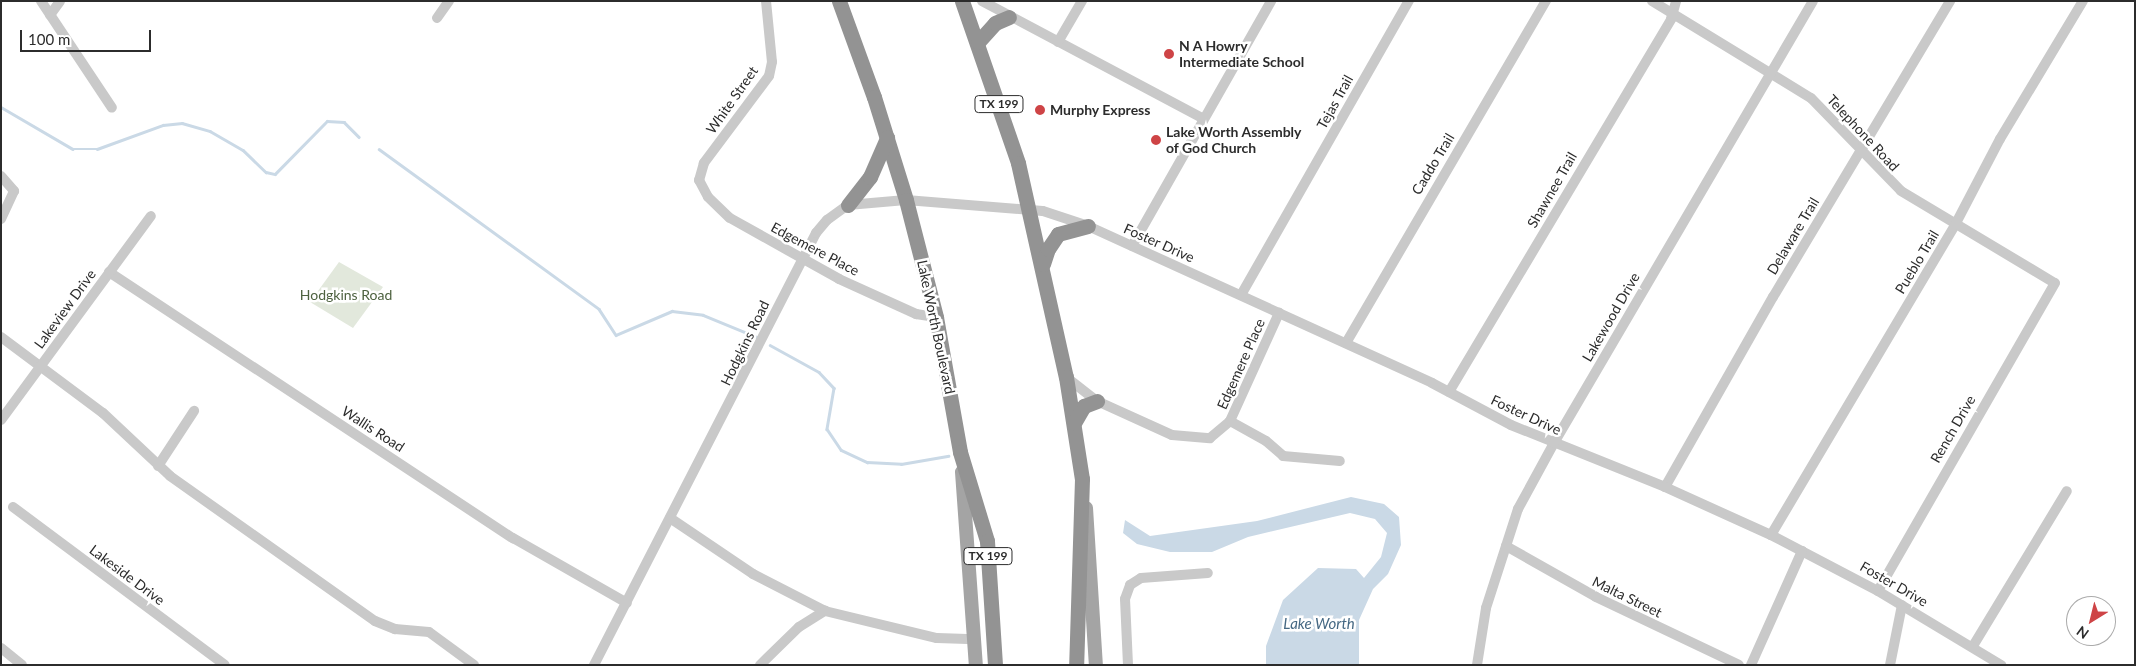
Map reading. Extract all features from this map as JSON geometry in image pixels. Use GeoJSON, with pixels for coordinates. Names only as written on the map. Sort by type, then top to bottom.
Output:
{"type":"FeatureCollection","features":[{"type":"Feature","properties":{"kind":"highway"},"geometry":{"type":"LineString","coordinates":[[828,1],[846,19]]}},
{"type":"Feature","properties":{"kind":"highway","name":"Lake Worth Boulevard"},"geometry":{"type":"LineString","coordinates":[[839,1],[887,138],[906,200],[936,317],[960,452]]}},
{"type":"Feature","properties":{"kind":"highway","name":"TX 199"},"geometry":{"type":"LineString","coordinates":[[962,1],[978,42],[1030,209],[1074,423],[1082,479],[1076,665]]}},
{"type":"Feature","properties":{"kind":"highway"},"geometry":{"type":"LineString","coordinates":[[978,42],[995,23],[1009,17]]}},
{"type":"Feature","properties":{"kind":"highway"},"geometry":{"type":"LineString","coordinates":[[848,205],[870,177],[887,138]]}},
{"type":"Feature","properties":{"kind":"highway"},"geometry":{"type":"LineString","coordinates":[[1043,265],[1048,249],[1058,234],[1088,226]]}},
{"type":"Feature","properties":{"kind":"highway"},"geometry":{"type":"LineString","coordinates":[[1074,423],[1078,411],[1097,401]]}},
{"type":"Feature","properties":{"kind":"highway","name":"TX 199"},"geometry":{"type":"LineString","coordinates":[[960,452],[987,541],[995,665]]}},
{"type":"Feature","properties":{"kind":"main road","name":"Lake Worth Boulevard"},"geometry":{"type":"LineString","coordinates":[[960,452],[976,665]]}},
{"type":"Feature","properties":{"kind":"main road","name":"TX 199"},"geometry":{"type":"LineString","coordinates":[[1082,479],[1096,665]]}},
{"type":"Feature","properties":{"kind":"street"},"geometry":{"type":"LineString","coordinates":[[41,1],[112,108]]}},
{"type":"Feature","properties":{"kind":"street"},"geometry":{"type":"LineString","coordinates":[[50,15],[60,1]]}},
{"type":"Feature","properties":{"kind":"street"},"geometry":{"type":"LineString","coordinates":[[436,18],[449,1]]}},
{"type":"Feature","properties":{"kind":"street","name":"White Street"},"geometry":{"type":"LineString","coordinates":[[699,180],[704,163],[769,76],[772,62],[766,1]]}},
{"type":"Feature","properties":{"kind":"street"},"geometry":{"type":"LineString","coordinates":[[982,1],[1202,118]]}},
{"type":"Feature","properties":{"kind":"street"},"geometry":{"type":"LineString","coordinates":[[1058,42],[1082,1]]}},
{"type":"Feature","properties":{"kind":"street"},"geometry":{"type":"LineString","coordinates":[[1132,246],[1202,118],[1271,1]]}},
{"type":"Feature","properties":{"kind":"street","name":"Tejas Trail"},"geometry":{"type":"LineString","coordinates":[[1241,294],[1409,1]]}},
{"type":"Feature","properties":{"kind":"street","name":"Caddo Trail"},"geometry":{"type":"LineString","coordinates":[[1346,343],[1546,1]]}},
{"type":"Feature","properties":{"kind":"street","name":"Telephone Road"},"geometry":{"type":"LineString","coordinates":[[1652,1],[1811,98],[1901,191],[1955,226],[2055,283]]}},
{"type":"Feature","properties":{"kind":"street","name":"Shawnee Trail"},"geometry":{"type":"LineString","coordinates":[[1449,392],[1672,14],[1676,1]]}},
{"type":"Feature","properties":{"kind":"street","name":"Lakewood Drive"},"geometry":{"type":"LineString","coordinates":[[1477,665],[1486,608],[1518,509],[1554,443],[1772,74],[1813,1]]}},
{"type":"Feature","properties":{"kind":"street","name":"Delaware Trail"},"geometry":{"type":"LineString","coordinates":[[1665,487],[1950,1]]}},
{"type":"Feature","properties":{"kind":"street","name":"Pueblo Trail"},"geometry":{"type":"LineString","coordinates":[[1771,535],[1955,226],[2000,139],[2083,1]]}},
{"type":"Feature","properties":{"kind":"street"},"geometry":{"type":"LineString","coordinates":[[1,176],[14,191],[1,219]]}},
{"type":"Feature","properties":{"kind":"street","name":"Edgemere Place"},"geometry":{"type":"LineString","coordinates":[[699,180],[708,197],[730,218],[802,259],[916,314],[936,317]]}},
{"type":"Feature","properties":{"kind":"street"},"geometry":{"type":"LineString","coordinates":[[848,205],[906,200],[1030,209]]}},
{"type":"Feature","properties":{"kind":"street","name":"Hodgkins Road"},"geometry":{"type":"LineString","coordinates":[[594,665],[802,259],[827,220],[848,205]]}},
{"type":"Feature","properties":{"kind":"street","name":"Foster Drive"},"geometry":{"type":"LineString","coordinates":[[1030,209],[1088,226],[1346,343],[1449,392],[1511,425],[1665,487],[1771,535],[1878,591],[1973,646],[2000,665]]}},
{"type":"Feature","properties":{"kind":"street","name":"Lakeview Drive"},"geometry":{"type":"LineString","coordinates":[[1,420],[151,216]]}},
{"type":"Feature","properties":{"kind":"street","name":"Wallis Road"},"geometry":{"type":"LineString","coordinates":[[109,272],[513,538],[626,603]]}},
{"type":"Feature","properties":{"kind":"street","name":"Rench Drive"},"geometry":{"type":"LineString","coordinates":[[1878,591],[2055,283]]}},
{"type":"Feature","properties":{"kind":"street","name":"Edgemere Place"},"geometry":{"type":"LineString","coordinates":[[1066,377],[1097,401],[1180,437],[1210,438],[1230,421],[1279,313]]}},
{"type":"Feature","properties":{"kind":"street"},"geometry":{"type":"LineString","coordinates":[[1,337],[39,368],[102,413],[158,466],[375,621],[394,629],[429,632],[466,663]]}},
{"type":"Feature","properties":{"kind":"street"},"geometry":{"type":"LineString","coordinates":[[158,466],[194,411]]}},
{"type":"Feature","properties":{"kind":"street"},"geometry":{"type":"LineString","coordinates":[[1230,421],[1266,441],[1283,456],[1340,460]]}},
{"type":"Feature","properties":{"kind":"street"},"geometry":{"type":"LineString","coordinates":[[1973,646],[2067,491]]}},
{"type":"Feature","properties":{"kind":"street","name":"Lakeside Drive"},"geometry":{"type":"LineString","coordinates":[[12,507],[225,665]]}},
{"type":"Feature","properties":{"kind":"street"},"geometry":{"type":"LineString","coordinates":[[670,518],[753,574],[825,611],[937,638],[975,639]]}},
{"type":"Feature","properties":{"kind":"street","name":"Malta Street"},"geometry":{"type":"LineString","coordinates":[[1506,546],[1596,597],[1740,665]]}},
{"type":"Feature","properties":{"kind":"street"},"geometry":{"type":"LineString","coordinates":[[1751,665],[1802,551]]}},
{"type":"Feature","properties":{"kind":"street"},"geometry":{"type":"LineString","coordinates":[[1128,665],[1124,599],[1130,585],[1141,578],[1208,573]]}},
{"type":"Feature","properties":{"kind":"street"},"geometry":{"type":"LineString","coordinates":[[1890,665],[1902,605]]}},
{"type":"Feature","properties":{"kind":"street"},"geometry":{"type":"LineString","coordinates":[[760,665],[793,631],[825,611]]}},
{"type":"Feature","properties":{"kind":"street"},"geometry":{"type":"LineString","coordinates":[[1,648],[22,665]]}},
{"type":"Feature","properties":{"kind":"green space","name":"Hodgkins Road"},"geometry":{"type":"Polygon","coordinates":[[[339,262],[383,287],[353,328],[310,302],[339,262]]]}},
{"type":"Feature","properties":{"kind":"water","name":"Lake Worth"},"geometry":{"type":"Polygon","coordinates":[[[1351,497],[1384,504],[1399,517],[1401,545],[1388,574],[1373,589],[1359,620],[1359,665],[1266,665],[1266,646],[1283,600],[1318,568],[1356,569],[1364,578],[1381,557],[1387,533],[1375,519],[1350,513],[1248,537],[1212,552],[1170,552],[1137,544],[1123,533],[1125,520],[1150,536],[1257,521],[1351,497]]]}},
{"type":"Feature","properties":{"kind":"waterway"},"geometry":{"type":"LineString","coordinates":[[1,107],[73,149],[97,149],[163,125],[182,123],[210,131],[243,150],[266,172],[275,174],[327,121],[344,122],[359,137]]}},
{"type":"Feature","properties":{"kind":"waterway"},"geometry":{"type":"LineString","coordinates":[[379,149],[599,309],[616,335],[672,311],[703,315],[757,337]]}},
{"type":"Feature","properties":{"kind":"waterway"},"geometry":{"type":"LineString","coordinates":[[770,345],[819,372],[834,388],[827,429],[841,450],[867,462],[901,464],[948,456]]}},
{"type":"Feature","properties":{"kind":"place","name":"N A Howry Intermediate School"},"geometry":{"type":"Point","coordinates":[1169,54]}},
{"type":"Feature","properties":{"kind":"place","name":"Murphy Express"},"geometry":{"type":"Point","coordinates":[1040,110]}},
{"type":"Feature","properties":{"kind":"place","name":"Lake Worth Assembly of God Church"},"geometry":{"type":"Point","coordinates":[1156,140]}}]}
